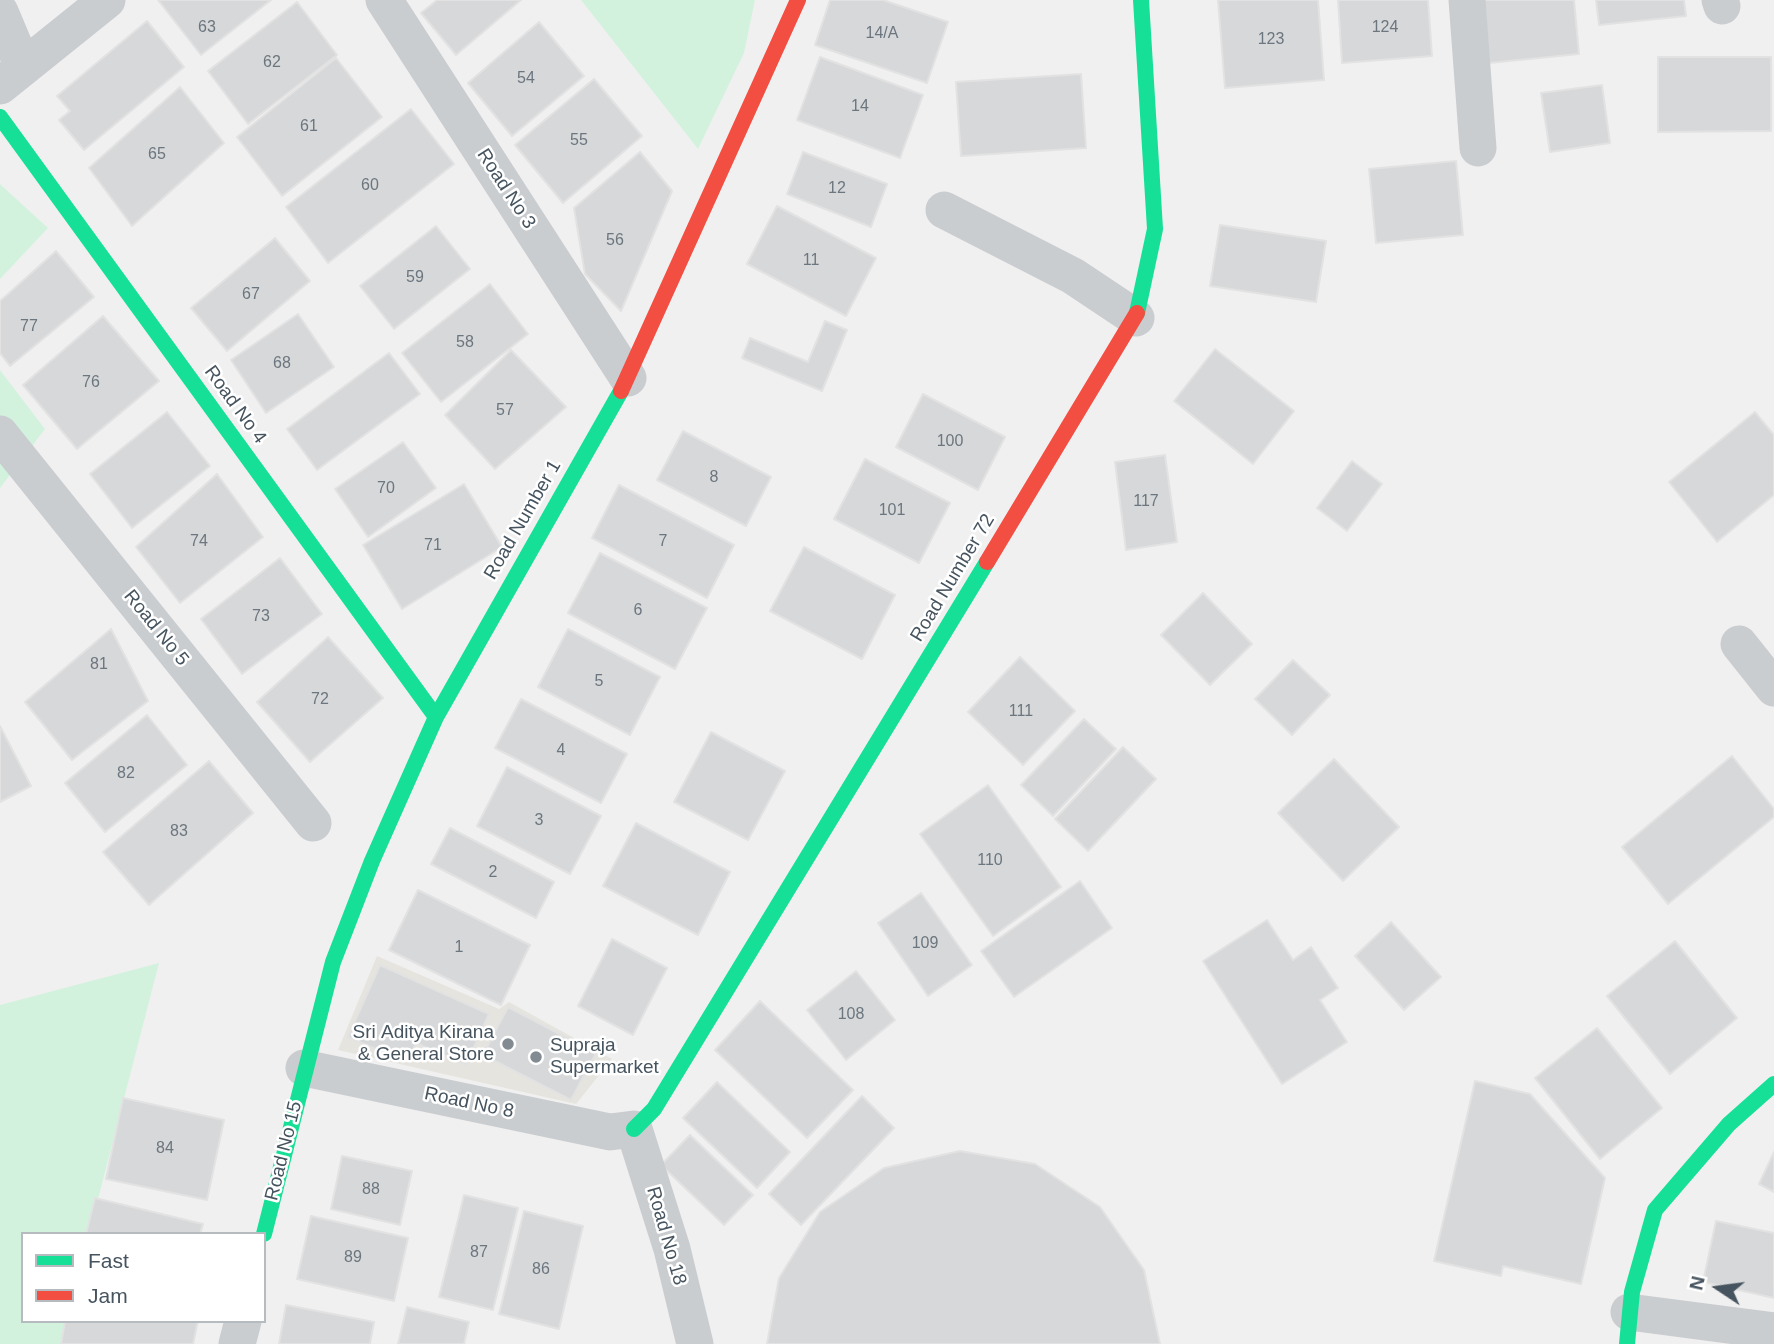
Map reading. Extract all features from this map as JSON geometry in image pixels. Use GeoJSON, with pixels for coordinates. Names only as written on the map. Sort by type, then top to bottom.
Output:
{"type":"FeatureCollection","features":[{"type":"Feature","properties":{"kind":"street"},"geometry":{"type":"LineString","coordinates":[[0,12],[12,77],[107,0]]}},
{"type":"Feature","properties":{"kind":"street","name":"Road No 3"},"geometry":{"type":"LineString","coordinates":[[384,0],[628,378]]}},
{"type":"Feature","properties":{"kind":"street","name":"Road Number 1"},"geometry":{"type":"LineString","coordinates":[[304,1068],[333,962],[372,861],[436,717],[628,378],[798,0]]}},
{"type":"Feature","properties":{"kind":"street","name":"Road Number 72"},"geometry":{"type":"LineString","coordinates":[[634,1129],[654,1110],[1136,318],[1155,229],[1141,0]]}},
{"type":"Feature","properties":{"kind":"street"},"geometry":{"type":"LineString","coordinates":[[1467,0],[1478,148]]}},
{"type":"Feature","properties":{"kind":"street","name":"Road No 4"},"geometry":{"type":"LineString","coordinates":[[0,117],[436,717]]}},
{"type":"Feature","properties":{"kind":"street"},"geometry":{"type":"LineString","coordinates":[[944,210],[1073,276],[1136,318]]}},
{"type":"Feature","properties":{"kind":"street","name":"Road No 5"},"geometry":{"type":"LineString","coordinates":[[0,434],[313,823]]}},
{"type":"Feature","properties":{"kind":"street"},"geometry":{"type":"LineString","coordinates":[[1739,644],[1774,688]]}},
{"type":"Feature","properties":{"kind":"street","name":"Road No 8"},"geometry":{"type":"LineString","coordinates":[[304,1068],[610,1132],[634,1129]]}},
{"type":"Feature","properties":{"kind":"street","name":"Road No 15"},"geometry":{"type":"LineString","coordinates":[[264,1232],[304,1068]]}},
{"type":"Feature","properties":{"kind":"street"},"geometry":{"type":"LineString","coordinates":[[1774,1084],[1729,1124],[1656,1210],[1632,1292],[1628,1328],[1774,1331]]}},
{"type":"Feature","properties":{"kind":"street","name":"Road No 18"},"geometry":{"type":"LineString","coordinates":[[634,1129],[672,1249],[695,1344]]}},
{"type":"Feature","properties":{"kind":"street"},"geometry":{"type":"LineString","coordinates":[[237,1344],[242,1323]]}},
{"type":"Feature","properties":{"kind":"shaded area"},"geometry":{"type":"Polygon","coordinates":[[[377,956],[499,1009],[509,1002],[612,1059],[576,1104],[338,1050],[377,956]]]}},
{"type":"Feature","properties":{"kind":"green space"},"geometry":{"type":"Polygon","coordinates":[[[581,0],[755,0],[744,53],[698,149],[581,0]]]}},
{"type":"Feature","properties":{"kind":"green space"},"geometry":{"type":"Polygon","coordinates":[[[0,184],[48,228],[0,279],[0,184]]]}},
{"type":"Feature","properties":{"kind":"green space"},"geometry":{"type":"Polygon","coordinates":[[[0,370],[45,429],[0,488],[0,370]]]}},
{"type":"Feature","properties":{"kind":"green space"},"geometry":{"type":"Polygon","coordinates":[[[159,963],[90,1232],[21,1232],[21,1323],[66,1323],[61,1344],[0,1344],[0,1005],[159,963]]]}},
{"type":"Feature","properties":{"kind":"building"},"geometry":{"type":"Polygon","coordinates":[[[158,0],[271,0],[201,55],[158,0]]]}},
{"type":"Feature","properties":{"kind":"building"},"geometry":{"type":"Polygon","coordinates":[[[437,0],[521,0],[456,55],[421,13],[437,0]]]}},
{"type":"Feature","properties":{"kind":"building"},"geometry":{"type":"Polygon","coordinates":[[[830,0],[883,0],[948,22],[927,83],[815,45],[830,0]]]}},
{"type":"Feature","properties":{"kind":"building"},"geometry":{"type":"Polygon","coordinates":[[[1218,0],[1318,0],[1324,80],[1225,88],[1218,0]]]}},
{"type":"Feature","properties":{"kind":"building"},"geometry":{"type":"Polygon","coordinates":[[[1338,0],[1428,0],[1432,56],[1342,63],[1338,0]]]}},
{"type":"Feature","properties":{"kind":"building"},"geometry":{"type":"Polygon","coordinates":[[[1484,0],[1574,0],[1579,54],[1489,63],[1484,0]]]}},
{"type":"Feature","properties":{"kind":"building"},"geometry":{"type":"Polygon","coordinates":[[[1596,0],[1684,0],[1686,16],[1599,25],[1596,0]]]}},
{"type":"Feature","properties":{"kind":"building"},"geometry":{"type":"Polygon","coordinates":[[[297,2],[337,55],[248,124],[208,71],[297,2]]]}},
{"type":"Feature","properties":{"kind":"building"},"geometry":{"type":"Polygon","coordinates":[[[147,21],[184,67],[84,150],[59,120],[70,111],[57,96],[147,21]]]}},
{"type":"Feature","properties":{"kind":"building"},"geometry":{"type":"Polygon","coordinates":[[[539,22],[584,76],[512,136],[468,83],[539,22]]]}},
{"type":"Feature","properties":{"kind":"building"},"geometry":{"type":"Polygon","coordinates":[[[820,57],[923,95],[900,158],[797,120],[820,57]]]}},
{"type":"Feature","properties":{"kind":"building"},"geometry":{"type":"Polygon","coordinates":[[[1658,57],[1771,57],[1771,131],[1658,132],[1658,57]]]}},
{"type":"Feature","properties":{"kind":"building"},"geometry":{"type":"Polygon","coordinates":[[[336,58],[382,117],[282,196],[237,137],[336,58]]]}},
{"type":"Feature","properties":{"kind":"building"},"geometry":{"type":"Polygon","coordinates":[[[1081,74],[1086,148],[961,156],[956,82],[1081,74]]]}},
{"type":"Feature","properties":{"kind":"building"},"geometry":{"type":"Polygon","coordinates":[[[594,79],[642,136],[563,203],[515,145],[594,79]]]}},
{"type":"Feature","properties":{"kind":"building"},"geometry":{"type":"Polygon","coordinates":[[[1602,85],[1610,143],[1550,152],[1541,93],[1602,85]]]}},
{"type":"Feature","properties":{"kind":"building"},"geometry":{"type":"Polygon","coordinates":[[[180,87],[224,143],[132,226],[89,168],[180,87]]]}},
{"type":"Feature","properties":{"kind":"building"},"geometry":{"type":"Polygon","coordinates":[[[411,109],[454,164],[328,263],[286,207],[411,109]]]}},
{"type":"Feature","properties":{"kind":"building"},"geometry":{"type":"Polygon","coordinates":[[[640,152],[672,191],[621,311],[585,274],[574,208],[640,152]]]}},
{"type":"Feature","properties":{"kind":"building"},"geometry":{"type":"Polygon","coordinates":[[[803,152],[887,184],[871,227],[787,194],[803,152]]]}},
{"type":"Feature","properties":{"kind":"building"},"geometry":{"type":"Polygon","coordinates":[[[1456,161],[1463,235],[1376,243],[1369,169],[1456,161]]]}},
{"type":"Feature","properties":{"kind":"building"},"geometry":{"type":"Polygon","coordinates":[[[777,206],[876,258],[846,316],[747,264],[777,206]]]}},
{"type":"Feature","properties":{"kind":"building"},"geometry":{"type":"Polygon","coordinates":[[[1220,225],[1326,241],[1316,302],[1210,286],[1220,225]]]}},
{"type":"Feature","properties":{"kind":"building"},"geometry":{"type":"Polygon","coordinates":[[[436,226],[470,269],[394,329],[360,286],[436,226]]]}},
{"type":"Feature","properties":{"kind":"building"},"geometry":{"type":"Polygon","coordinates":[[[275,238],[310,281],[227,351],[191,308],[275,238]]]}},
{"type":"Feature","properties":{"kind":"building"},"geometry":{"type":"Polygon","coordinates":[[[56,251],[94,297],[10,366],[0,353],[0,301],[56,251]]]}},
{"type":"Feature","properties":{"kind":"building"},"geometry":{"type":"Polygon","coordinates":[[[490,284],[528,334],[441,402],[402,353],[490,284]]]}},
{"type":"Feature","properties":{"kind":"building"},"geometry":{"type":"Polygon","coordinates":[[[298,314],[334,367],[266,413],[231,360],[298,314]]]}},
{"type":"Feature","properties":{"kind":"building"},"geometry":{"type":"Polygon","coordinates":[[[103,316],[159,381],[77,449],[23,385],[103,316]]]}},
{"type":"Feature","properties":{"kind":"building"},"geometry":{"type":"Polygon","coordinates":[[[825,321],[847,330],[822,391],[742,358],[750,338],[808,362],[825,321]]]}},
{"type":"Feature","properties":{"kind":"building"},"geometry":{"type":"Polygon","coordinates":[[[1215,349],[1294,411],[1253,464],[1174,401],[1215,349]]]}},
{"type":"Feature","properties":{"kind":"building"},"geometry":{"type":"Polygon","coordinates":[[[511,350],[566,407],[495,469],[445,415],[511,350]]]}},
{"type":"Feature","properties":{"kind":"building"},"geometry":{"type":"Polygon","coordinates":[[[389,353],[420,394],[317,470],[287,429],[389,353]]]}},
{"type":"Feature","properties":{"kind":"building"},"geometry":{"type":"Polygon","coordinates":[[[923,394],[1005,437],[978,490],[896,447],[923,394]]]}},
{"type":"Feature","properties":{"kind":"building"},"geometry":{"type":"Polygon","coordinates":[[[167,412],[210,466],[132,528],[90,474],[167,412]]]}},
{"type":"Feature","properties":{"kind":"building"},"geometry":{"type":"Polygon","coordinates":[[[1755,412],[1774,435],[1774,495],[1717,542],[1669,482],[1755,412]]]}},
{"type":"Feature","properties":{"kind":"building"},"geometry":{"type":"Polygon","coordinates":[[[683,431],[771,477],[746,526],[657,480],[683,431]]]}},
{"type":"Feature","properties":{"kind":"building"},"geometry":{"type":"Polygon","coordinates":[[[403,442],[436,488],[368,537],[335,489],[403,442]]]}},
{"type":"Feature","properties":{"kind":"building"},"geometry":{"type":"Polygon","coordinates":[[[1165,455],[1177,542],[1126,550],[1115,462],[1165,455]]]}},
{"type":"Feature","properties":{"kind":"building"},"geometry":{"type":"Polygon","coordinates":[[[865,459],[950,503],[919,563],[834,519],[865,459]]]}},
{"type":"Feature","properties":{"kind":"building"},"geometry":{"type":"Polygon","coordinates":[[[1352,461],[1382,484],[1347,531],[1317,508],[1352,461]]]}},
{"type":"Feature","properties":{"kind":"building"},"geometry":{"type":"Polygon","coordinates":[[[217,474],[263,537],[180,603],[136,547],[217,474]]]}},
{"type":"Feature","properties":{"kind":"building"},"geometry":{"type":"Polygon","coordinates":[[[464,484],[502,547],[402,609],[363,545],[464,484]]]}},
{"type":"Feature","properties":{"kind":"building"},"geometry":{"type":"Polygon","coordinates":[[[619,485],[734,545],[707,598],[592,538],[619,485]]]}},
{"type":"Feature","properties":{"kind":"building"},"geometry":{"type":"Polygon","coordinates":[[[804,547],[895,595],[862,659],[770,611],[804,547]]]}},
{"type":"Feature","properties":{"kind":"building"},"geometry":{"type":"Polygon","coordinates":[[[600,553],[707,608],[675,669],[568,613],[600,553]]]}},
{"type":"Feature","properties":{"kind":"building"},"geometry":{"type":"Polygon","coordinates":[[[280,558],[322,614],[242,674],[201,619],[280,558]]]}},
{"type":"Feature","properties":{"kind":"building"},"geometry":{"type":"Polygon","coordinates":[[[1203,593],[1252,644],[1210,685],[1161,635],[1203,593]]]}},
{"type":"Feature","properties":{"kind":"building"},"geometry":{"type":"Polygon","coordinates":[[[111,629],[148,701],[72,760],[25,702],[111,629]]]}},
{"type":"Feature","properties":{"kind":"building"},"geometry":{"type":"Polygon","coordinates":[[[568,629],[660,677],[630,735],[538,687],[568,629]]]}},
{"type":"Feature","properties":{"kind":"building"},"geometry":{"type":"Polygon","coordinates":[[[328,637],[383,698],[310,762],[257,702],[328,637]]]}},
{"type":"Feature","properties":{"kind":"building"},"geometry":{"type":"Polygon","coordinates":[[[1020,657],[1075,711],[1023,765],[968,712],[1020,657]]]}},
{"type":"Feature","properties":{"kind":"building"},"geometry":{"type":"Polygon","coordinates":[[[1293,660],[1330,695],[1292,735],[1255,699],[1293,660]]]}},
{"type":"Feature","properties":{"kind":"building"},"geometry":{"type":"Polygon","coordinates":[[[521,699],[627,754],[601,803],[495,748],[521,699]]]}},
{"type":"Feature","properties":{"kind":"building"},"geometry":{"type":"Polygon","coordinates":[[[147,715],[187,765],[105,832],[65,783],[147,715]]]}},
{"type":"Feature","properties":{"kind":"building"},"geometry":{"type":"Polygon","coordinates":[[[1084,719],[1116,749],[1053,816],[1021,785],[1084,719]]]}},
{"type":"Feature","properties":{"kind":"building"},"geometry":{"type":"Polygon","coordinates":[[[0,726],[31,786],[0,802],[0,726]]]}},
{"type":"Feature","properties":{"kind":"building"},"geometry":{"type":"Polygon","coordinates":[[[711,732],[785,771],[748,840],[674,802],[711,732]]]}},
{"type":"Feature","properties":{"kind":"building"},"geometry":{"type":"Polygon","coordinates":[[[1123,747],[1156,779],[1088,851],[1055,819],[1123,747]]]}},
{"type":"Feature","properties":{"kind":"building"},"geometry":{"type":"Polygon","coordinates":[[[1732,756],[1774,809],[1774,817],[1668,904],[1622,847],[1732,756]]]}},
{"type":"Feature","properties":{"kind":"building"},"geometry":{"type":"Polygon","coordinates":[[[1334,759],[1399,827],[1343,881],[1278,813],[1334,759]]]}},
{"type":"Feature","properties":{"kind":"building"},"geometry":{"type":"Polygon","coordinates":[[[209,761],[253,813],[149,905],[103,852],[209,761]]]}},
{"type":"Feature","properties":{"kind":"building"},"geometry":{"type":"Polygon","coordinates":[[[507,767],[601,816],[570,874],[477,826],[507,767]]]}},
{"type":"Feature","properties":{"kind":"building"},"geometry":{"type":"Polygon","coordinates":[[[988,785],[1061,887],[993,936],[920,834],[988,785]]]}},
{"type":"Feature","properties":{"kind":"building"},"geometry":{"type":"Polygon","coordinates":[[[636,823],[730,872],[698,935],[603,886],[636,823]]]}},
{"type":"Feature","properties":{"kind":"building"},"geometry":{"type":"Polygon","coordinates":[[[450,828],[554,882],[536,918],[431,864],[450,828]]]}},
{"type":"Feature","properties":{"kind":"building"},"geometry":{"type":"Polygon","coordinates":[[[1080,881],[1112,928],[1014,997],[981,951],[1080,881]]]}},
{"type":"Feature","properties":{"kind":"building"},"geometry":{"type":"Polygon","coordinates":[[[418,890],[530,945],[501,1005],[389,950],[418,890]]]}},
{"type":"Feature","properties":{"kind":"building"},"geometry":{"type":"Polygon","coordinates":[[[921,893],[972,965],[928,996],[878,923],[921,893]]]}},
{"type":"Feature","properties":{"kind":"building"},"geometry":{"type":"Polygon","coordinates":[[[1267,920],[1293,960],[1311,947],[1338,988],[1320,1000],[1347,1042],[1282,1084],[1203,961],[1267,920]]]}},
{"type":"Feature","properties":{"kind":"building"},"geometry":{"type":"Polygon","coordinates":[[[1391,922],[1441,977],[1404,1010],[1355,956],[1391,922]]]}},
{"type":"Feature","properties":{"kind":"building"},"geometry":{"type":"Polygon","coordinates":[[[612,939],[667,968],[633,1035],[578,1006],[612,939]]]}},
{"type":"Feature","properties":{"kind":"building"},"geometry":{"type":"Polygon","coordinates":[[[1675,941],[1737,1018],[1670,1074],[1607,996],[1675,941]]]}},
{"type":"Feature","properties":{"kind":"building"},"geometry":{"type":"Polygon","coordinates":[[[380,965],[489,1014],[466,1065],[416,1043],[408,1063],[348,1037],[380,965]]]}},
{"type":"Feature","properties":{"kind":"building"},"geometry":{"type":"Polygon","coordinates":[[[856,971],[895,1020],[846,1060],[807,1010],[856,971]]]}},
{"type":"Feature","properties":{"kind":"building"},"geometry":{"type":"Polygon","coordinates":[[[760,1001],[853,1090],[807,1138],[715,1050],[760,1001]]]}},
{"type":"Feature","properties":{"kind":"building"},"geometry":{"type":"Polygon","coordinates":[[[508,1007],[596,1053],[571,1100],[483,1055],[508,1007]]]}},
{"type":"Feature","properties":{"kind":"building"},"geometry":{"type":"Polygon","coordinates":[[[1597,1028],[1662,1108],[1600,1159],[1535,1078],[1597,1028]]]}},
{"type":"Feature","properties":{"kind":"building"},"geometry":{"type":"Polygon","coordinates":[[[1475,1081],[1530,1094],[1605,1178],[1581,1284],[1503,1266],[1501,1276],[1434,1261],[1475,1081]]]}},
{"type":"Feature","properties":{"kind":"building"},"geometry":{"type":"Polygon","coordinates":[[[717,1082],[790,1152],[757,1188],[683,1118],[717,1082]]]}},
{"type":"Feature","properties":{"kind":"building"},"geometry":{"type":"Polygon","coordinates":[[[862,1096],[894,1128],[801,1225],[769,1194],[862,1096]]]}},
{"type":"Feature","properties":{"kind":"building"},"geometry":{"type":"Polygon","coordinates":[[[123,1098],[224,1120],[207,1200],[106,1179],[123,1098]]]}},
{"type":"Feature","properties":{"kind":"building"},"geometry":{"type":"Polygon","coordinates":[[[690,1135],[753,1195],[724,1225],[661,1165],[690,1135]]]}},
{"type":"Feature","properties":{"kind":"building"},"geometry":{"type":"Polygon","coordinates":[[[960,1151],[1035,1164],[1100,1207],[1144,1270],[1160,1344],[767,1344],[779,1278],[820,1212],[884,1168],[960,1151]]]}},
{"type":"Feature","properties":{"kind":"building"},"geometry":{"type":"Polygon","coordinates":[[[1774,1152],[1774,1192],[1759,1184],[1774,1152]]]}},
{"type":"Feature","properties":{"kind":"building"},"geometry":{"type":"Polygon","coordinates":[[[342,1156],[412,1171],[400,1225],[331,1209],[342,1156]]]}},
{"type":"Feature","properties":{"kind":"building"},"geometry":{"type":"Polygon","coordinates":[[[464,1195],[518,1208],[493,1310],[439,1297],[464,1195]]]}},
{"type":"Feature","properties":{"kind":"building"},"geometry":{"type":"Polygon","coordinates":[[[95,1198],[203,1224],[201,1232],[86,1232],[95,1198]]]}},
{"type":"Feature","properties":{"kind":"building"},"geometry":{"type":"Polygon","coordinates":[[[524,1211],[583,1226],[559,1329],[499,1314],[524,1211]]]}},
{"type":"Feature","properties":{"kind":"building"},"geometry":{"type":"Polygon","coordinates":[[[311,1216],[408,1238],[394,1301],[297,1279],[311,1216]]]}},
{"type":"Feature","properties":{"kind":"building"},"geometry":{"type":"Polygon","coordinates":[[[1716,1221],[1774,1233],[1774,1298],[1703,1282],[1716,1221]]]}},
{"type":"Feature","properties":{"kind":"building"},"geometry":{"type":"Polygon","coordinates":[[[286,1305],[374,1322],[370,1344],[279,1344],[286,1305]]]}},
{"type":"Feature","properties":{"kind":"building"},"geometry":{"type":"Polygon","coordinates":[[[407,1307],[469,1322],[464,1344],[398,1344],[407,1307]]]}},
{"type":"Feature","properties":{"kind":"building"},"geometry":{"type":"Polygon","coordinates":[[[65,1323],[198,1323],[193,1344],[61,1344],[65,1323]]]}},
{"type":"Feature","properties":{"kind":"traffic: fast"},"geometry":{"type":"LineString","coordinates":[[1137,313],[1155,229],[1141,0]]}},
{"type":"Feature","properties":{"kind":"traffic: fast"},"geometry":{"type":"LineString","coordinates":[[0,117],[436,717]]}},
{"type":"Feature","properties":{"kind":"traffic: fast"},"geometry":{"type":"LineString","coordinates":[[265,1232],[333,962],[372,861],[436,717],[621,391]]}},
{"type":"Feature","properties":{"kind":"traffic: fast"},"geometry":{"type":"LineString","coordinates":[[634,1129],[654,1109],[987,562]]}},
{"type":"Feature","properties":{"kind":"traffic: fast"},"geometry":{"type":"LineString","coordinates":[[1627,1344],[1632,1292],[1655,1210],[1729,1124],[1774,1084]]}},
{"type":"Feature","properties":{"kind":"traffic: jam"},"geometry":{"type":"LineString","coordinates":[[621,391],[798,0]]}},
{"type":"Feature","properties":{"kind":"traffic: jam"},"geometry":{"type":"LineString","coordinates":[[987,562],[1137,313]]}},
{"type":"Feature","properties":{"kind":"place","name":"Sri Aditya Kirana & General Store"},"geometry":{"type":"Point","coordinates":[508,1044]}},
{"type":"Feature","properties":{"kind":"place","name":"Supraja Supermarket"},"geometry":{"type":"Point","coordinates":[536,1057]}}]}
